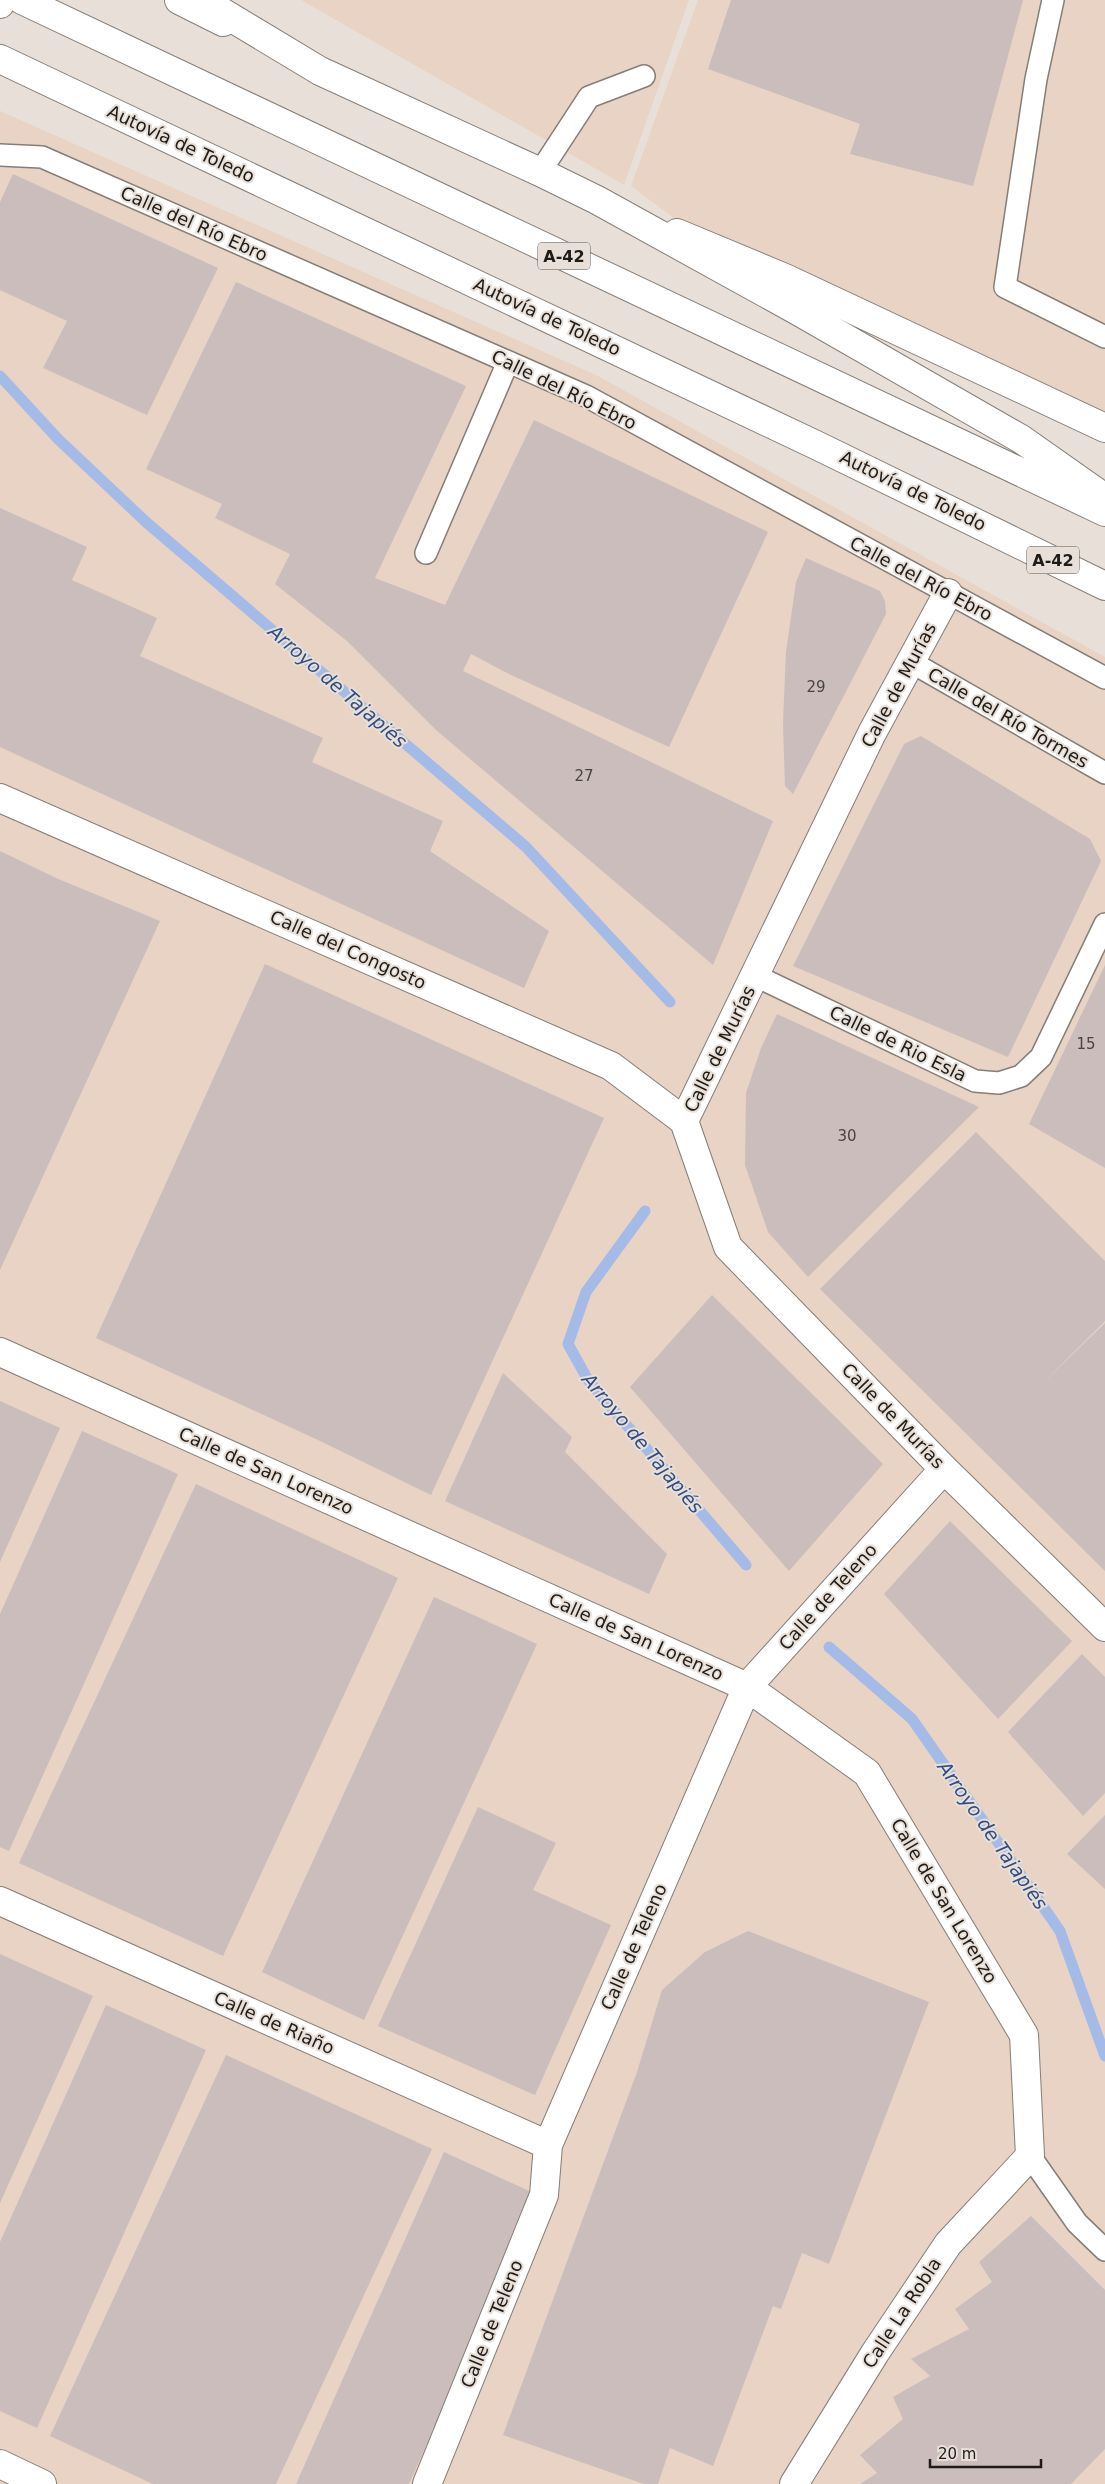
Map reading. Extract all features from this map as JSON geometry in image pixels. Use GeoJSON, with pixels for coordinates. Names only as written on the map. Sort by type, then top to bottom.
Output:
{"type":"FeatureCollection","features":[{"type":"Feature","properties":{"kind":"main road"},"geometry":{"type":"LineString","coordinates":[[0,4],[2,0]]}},
{"type":"Feature","properties":{"kind":"main road","name":"A-42"},"geometry":{"type":"LineString","coordinates":[[22,0],[1105,512]]}},
{"type":"Feature","properties":{"kind":"main road"},"geometry":{"type":"LineString","coordinates":[[179,0],[320,71],[597,200],[798,311],[1021,439],[1105,499]]}},
{"type":"Feature","properties":{"kind":"main road"},"geometry":{"type":"LineString","coordinates":[[202,0],[320,71]]}},
{"type":"Feature","properties":{"kind":"main road","name":"Autovía de Toledo"},"geometry":{"type":"LineString","coordinates":[[0,59],[816,444],[1101,585]]}},
{"type":"Feature","properties":{"kind":"main road"},"geometry":{"type":"LineString","coordinates":[[597,200],[785,278],[1105,428]]}},
{"type":"Feature","properties":{"kind":"main road","name":"Calle de Murías"},"geometry":{"type":"LineString","coordinates":[[948,593],[872,733],[756,976],[684,1121],[728,1247],[944,1470],[1105,1627]]}},
{"type":"Feature","properties":{"kind":"main road","name":"Calle del Congosto"},"geometry":{"type":"LineString","coordinates":[[0,798],[611,1066],[684,1121]]}},
{"type":"Feature","properties":{"kind":"main road","name":"Calle de San Lorenzo"},"geometry":{"type":"LineString","coordinates":[[0,1352],[747,1687],[867,1772],[1024,2035],[1030,2156]]}},
{"type":"Feature","properties":{"kind":"main road","name":"Calle de Teleno"},"geometry":{"type":"LineString","coordinates":[[427,2484],[544,2195],[548,2145],[747,1687],[944,1470]]}},
{"type":"Feature","properties":{"kind":"main road","name":"Calle de Riaño"},"geometry":{"type":"LineString","coordinates":[[0,1901],[548,2145]]}},
{"type":"Feature","properties":{"kind":"main road","name":"Calle La Robla"},"geometry":{"type":"LineString","coordinates":[[794,2484],[875,2353],[948,2244],[1030,2156]]}},
{"type":"Feature","properties":{"kind":"main road"},"geometry":{"type":"LineString","coordinates":[[0,2464],[42,2484]]}},
{"type":"Feature","properties":{"kind":"lane"},"geometry":{"type":"LineString","coordinates":[[1053,0],[1036,79],[1005,287],[1105,337]]}},
{"type":"Feature","properties":{"kind":"lane"},"geometry":{"type":"LineString","coordinates":[[540,172],[590,97],[644,76]]}},
{"type":"Feature","properties":{"kind":"lane","name":"Calle del Río Ebro"},"geometry":{"type":"LineString","coordinates":[[0,155],[42,157],[586,396],[1105,678]]}},
{"type":"Feature","properties":{"kind":"lane"},"geometry":{"type":"LineString","coordinates":[[426,553],[508,362]]}},
{"type":"Feature","properties":{"kind":"lane","name":"Calle del Río Tormes"},"geometry":{"type":"LineString","coordinates":[[911,662],[1105,773]]}},
{"type":"Feature","properties":{"kind":"lane","name":"Calle de Rio Esla"},"geometry":{"type":"LineString","coordinates":[[756,976],[975,1081],[999,1083],[1021,1076],[1041,1057],[1105,924]]}},
{"type":"Feature","properties":{"kind":"lane"},"geometry":{"type":"LineString","coordinates":[[1030,2156],[1077,2223],[1105,2250]]}},
{"type":"Feature","properties":{"kind":"shaded area"},"geometry":{"type":"Polygon","coordinates":[[[301,0],[689,0],[624,185],[301,0]]]}},
{"type":"Feature","properties":{"kind":"shaded area"},"geometry":{"type":"Polygon","coordinates":[[[698,0],[1105,0],[1105,431],[735,264],[631,186],[698,0]]]}},
{"type":"Feature","properties":{"kind":"shaded area"},"geometry":{"type":"Polygon","coordinates":[[[0,111],[596,375],[1105,657],[1105,2484],[0,2484],[0,111]]]}},
{"type":"Feature","properties":{"kind":"building"},"geometry":{"type":"Polygon","coordinates":[[[731,0],[1023,0],[973,186],[850,154],[860,124],[708,69],[731,0]]]}},
{"type":"Feature","properties":{"kind":"building"},"geometry":{"type":"Polygon","coordinates":[[[13,174],[218,268],[147,415],[43,368],[67,321],[0,290],[0,202],[13,174]]]}},
{"type":"Feature","properties":{"kind":"building"},"geometry":{"type":"Polygon","coordinates":[[[236,282],[466,386],[375,578],[445,605],[534,420],[768,532],[669,747],[509,674],[471,654],[463,671],[773,821],[713,965],[436,730],[347,641],[275,584],[290,554],[215,518],[222,504],[146,469],[236,282]]]}},
{"type":"Feature","properties":{"kind":"building"},"geometry":{"type":"Polygon","coordinates":[[[0,508],[87,547],[72,580],[157,618],[140,656],[323,738],[312,762],[443,821],[430,851],[549,931],[524,988],[0,747],[0,508]]]}},
{"type":"Feature","properties":{"kind":"building"},"geometry":{"type":"Polygon","coordinates":[[[806,558],[880,591],[885,601],[886,614],[793,794],[785,786],[783,723],[786,652],[796,582],[806,558]]]}},
{"type":"Feature","properties":{"kind":"building"},"geometry":{"type":"Polygon","coordinates":[[[921,736],[1090,839],[1101,861],[1008,1057],[793,966],[904,744],[921,736]]]}},
{"type":"Feature","properties":{"kind":"building"},"geometry":{"type":"Polygon","coordinates":[[[0,851],[56,878],[160,921],[0,1270],[0,851]]]}},
{"type":"Feature","properties":{"kind":"building"},"geometry":{"type":"Polygon","coordinates":[[[265,964],[604,1118],[431,1495],[318,1440],[96,1338],[265,964]]]}},
{"type":"Feature","properties":{"kind":"building"},"geometry":{"type":"Polygon","coordinates":[[[1105,965],[1105,1168],[1029,1124],[1105,965]]]}},
{"type":"Feature","properties":{"kind":"building"},"geometry":{"type":"Polygon","coordinates":[[[777,1014],[979,1107],[808,1277],[768,1232],[745,1165],[746,1093],[761,1048],[777,1014]]]}},
{"type":"Feature","properties":{"kind":"building"},"geometry":{"type":"Polygon","coordinates":[[[976,1132],[1105,1261],[1105,1321],[1039,1387],[1105,1323],[1105,1571],[820,1289],[976,1132]]]}},
{"type":"Feature","properties":{"kind":"building"},"geometry":{"type":"Polygon","coordinates":[[[712,1295],[883,1464],[789,1571],[630,1387],[712,1295]]]}},
{"type":"Feature","properties":{"kind":"building"},"geometry":{"type":"Polygon","coordinates":[[[503,1373],[572,1437],[565,1452],[667,1554],[649,1594],[445,1501],[503,1373]]]}},
{"type":"Feature","properties":{"kind":"building"},"geometry":{"type":"Polygon","coordinates":[[[0,1401],[60,1428],[0,1562],[0,1401]]]}},
{"type":"Feature","properties":{"kind":"building"},"geometry":{"type":"Polygon","coordinates":[[[82,1431],[178,1474],[9,1851],[0,1847],[0,1614],[82,1431]]]}},
{"type":"Feature","properties":{"kind":"building"},"geometry":{"type":"Polygon","coordinates":[[[196,1484],[398,1578],[223,1956],[19,1863],[196,1484]]]}},
{"type":"Feature","properties":{"kind":"building"},"geometry":{"type":"Polygon","coordinates":[[[950,1521],[1072,1641],[998,1719],[884,1594],[950,1521]]]}},
{"type":"Feature","properties":{"kind":"building"},"geometry":{"type":"Polygon","coordinates":[[[434,1597],[537,1644],[364,2020],[262,1972],[434,1597]]]}},
{"type":"Feature","properties":{"kind":"building"},"geometry":{"type":"Polygon","coordinates":[[[1082,1654],[1105,1677],[1105,1793],[1083,1816],[1008,1732],[1082,1654]]]}},
{"type":"Feature","properties":{"kind":"building"},"geometry":{"type":"Polygon","coordinates":[[[478,1807],[556,1843],[533,1890],[611,1925],[535,2095],[378,2026],[478,1807]]]}},
{"type":"Feature","properties":{"kind":"building"},"geometry":{"type":"Polygon","coordinates":[[[1105,1815],[1105,1889],[1067,1854],[1105,1815]]]}},
{"type":"Feature","properties":{"kind":"building"},"geometry":{"type":"Polygon","coordinates":[[[748,1931],[929,2002],[829,2264],[802,2253],[781,2309],[773,2306],[713,2466],[670,2448],[658,2484],[644,2484],[503,2435],[637,2072],[662,1990],[705,1952],[748,1931]]]}},
{"type":"Feature","properties":{"kind":"building"},"geometry":{"type":"Polygon","coordinates":[[[0,1954],[93,1996],[0,2203],[0,1954]]]}},
{"type":"Feature","properties":{"kind":"building"},"geometry":{"type":"Polygon","coordinates":[[[106,2005],[206,2050],[37,2428],[0,2411],[0,2242],[106,2005]]]}},
{"type":"Feature","properties":{"kind":"building"},"geometry":{"type":"Polygon","coordinates":[[[226,2055],[432,2149],[276,2484],[153,2484],[50,2436],[226,2055]]]}},
{"type":"Feature","properties":{"kind":"building"},"geometry":{"type":"Polygon","coordinates":[[[444,2152],[538,2195],[409,2484],[296,2484],[444,2152]]]}},
{"type":"Feature","properties":{"kind":"building"},"geometry":{"type":"Polygon","coordinates":[[[1031,2216],[1105,2290],[1105,2449],[1071,2484],[860,2484],[877,2473],[860,2455],[903,2419],[893,2397],[930,2376],[911,2359],[969,2329],[955,2309],[992,2282],[979,2262],[1031,2216]]]}},
{"type":"Feature","properties":{"kind":"waterway","name":"Arroyo de Tajapiés"},"geometry":{"type":"LineString","coordinates":[[0,376],[58,439],[146,522],[526,847],[670,1002]]}},
{"type":"Feature","properties":{"kind":"waterway","name":"Arroyo de Tajapiés"},"geometry":{"type":"LineString","coordinates":[[645,1211],[586,1292],[568,1344],[588,1380],[746,1565]]}},
{"type":"Feature","properties":{"kind":"waterway","name":"Arroyo de Tajapiés"},"geometry":{"type":"LineString","coordinates":[[829,1647],[912,1719],[1060,1931],[1105,2056]]}}]}
